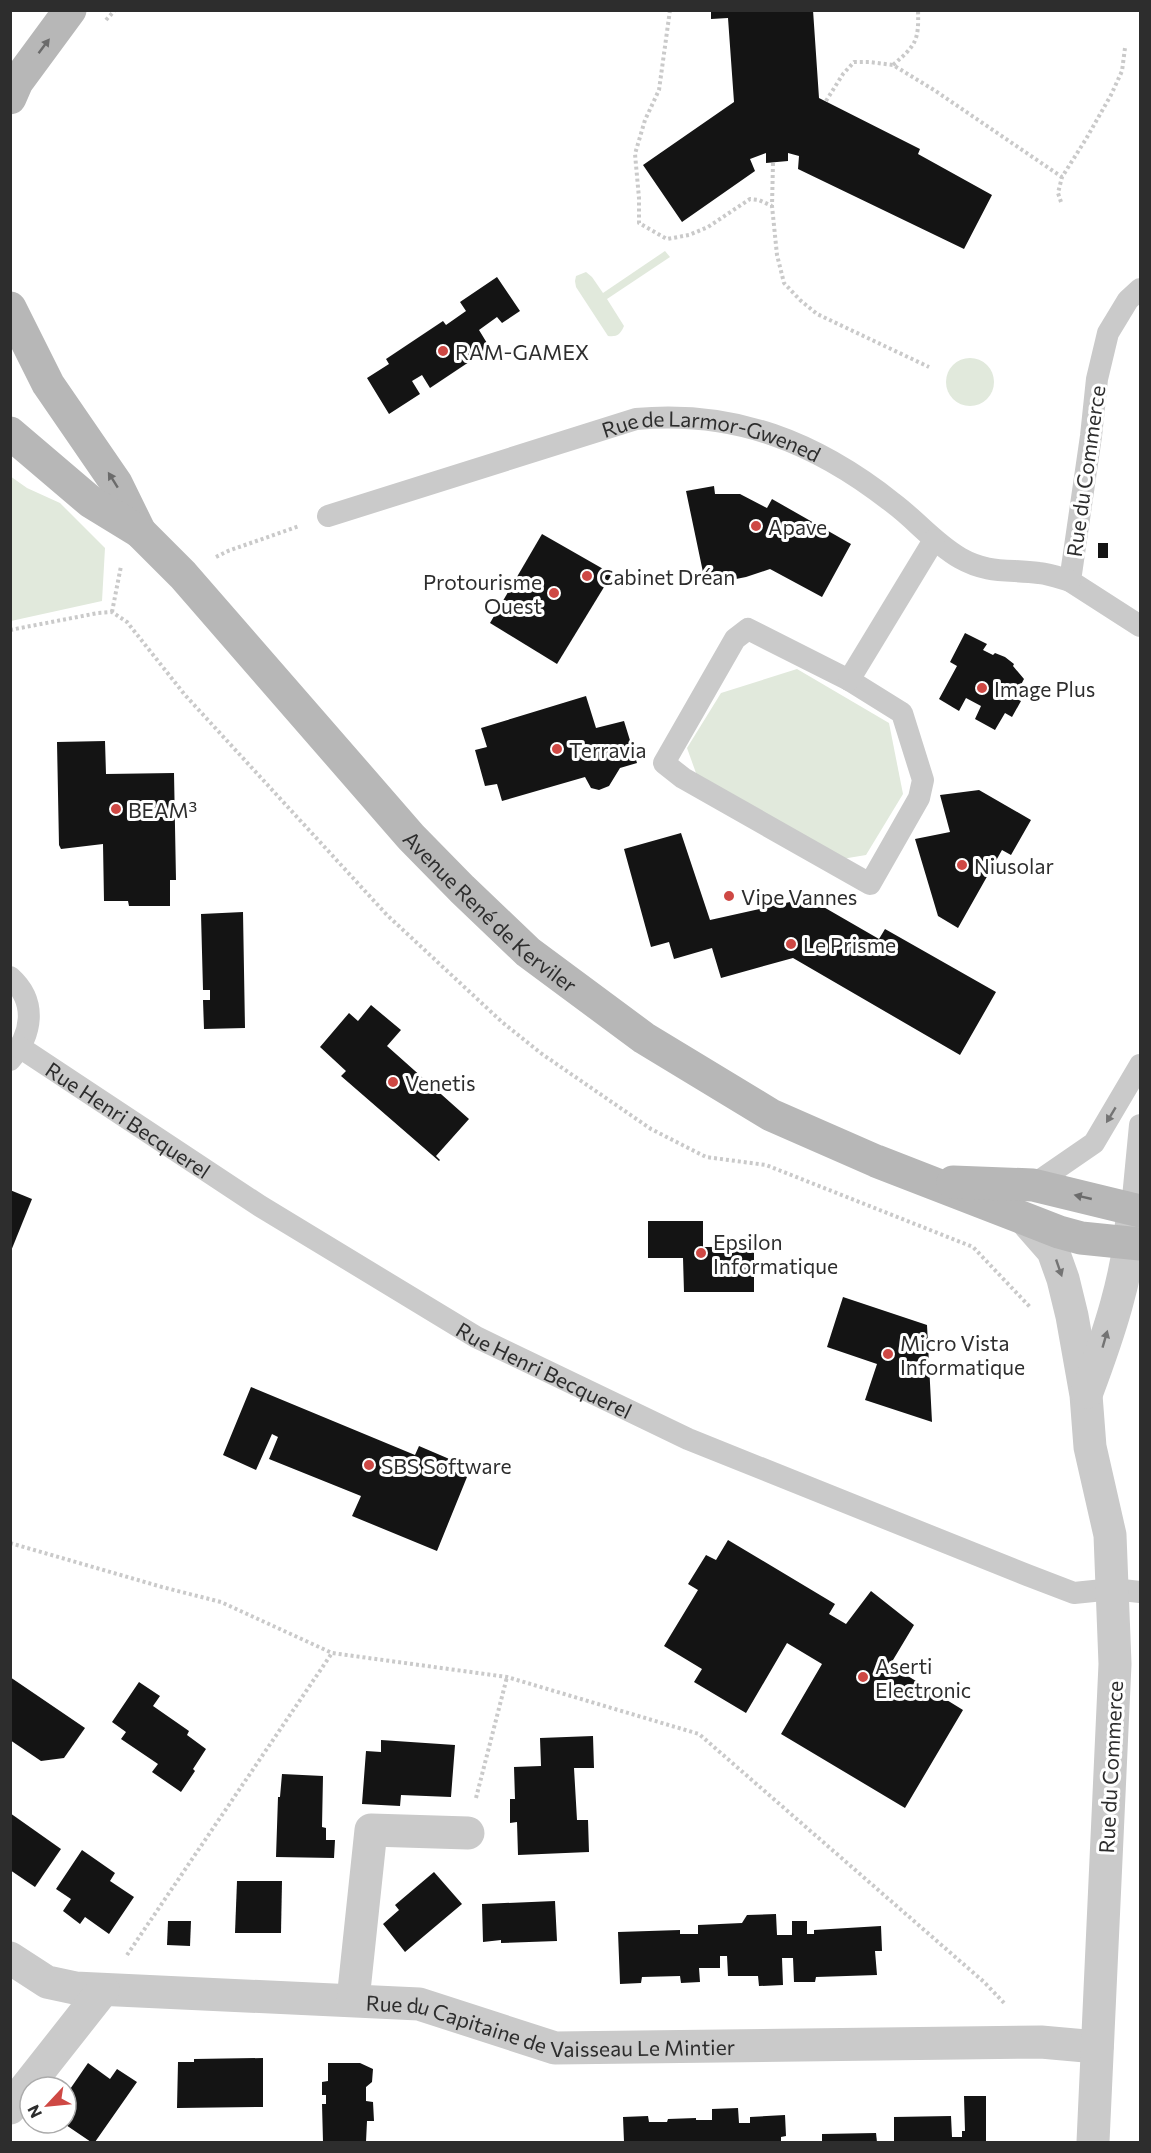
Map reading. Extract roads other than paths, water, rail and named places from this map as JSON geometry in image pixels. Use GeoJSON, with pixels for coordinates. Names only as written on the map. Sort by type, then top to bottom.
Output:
{"type":"FeatureCollection","features":[{"type":"Feature","properties":{"kind":"main road"},"geometry":{"type":"LineString","coordinates":[[10,98],[17,82],[70,10]]}},
{"type":"Feature","properties":{"kind":"main road","name":"Avenue René de Kerviler"},"geometry":{"type":"LineString","coordinates":[[10,308],[48,384],[116,483],[140,532]]}},
{"type":"Feature","properties":{"kind":"main road","name":"Avenue René de Kerviler"},"geometry":{"type":"LineString","coordinates":[[10,433],[91,502],[140,532],[183,575],[411,837],[462,889],[528,952],[644,1038],[771,1115],[876,1161],[1059,1232],[1081,1238],[1135,1244]]}},
{"type":"Feature","properties":{"kind":"main road","name":"Avenue René de Kerviler"},"geometry":{"type":"LineString","coordinates":[[928,1180],[1033,1185],[1136,1209]]}},
{"type":"Feature","properties":{"kind":"street","name":"Rue du Commerce"},"geometry":{"type":"LineString","coordinates":[[1086,1395],[1135,1244],[1136,1209]]}},
{"type":"Feature","properties":{"kind":"street","name":"Rue du Commerce"},"geometry":{"type":"LineString","coordinates":[[1026,1220],[1053,1251],[1072,1316],[1086,1395],[1090,1447],[1110,1535],[1127,1591],[1115,1665],[1093,2142]]}},
{"type":"Feature","properties":{"kind":"street"},"geometry":{"type":"LineString","coordinates":[[353,2000],[371,1830],[468,1833]]}},
{"type":"Feature","properties":{"kind":"street","name":"Rue du Capitaine de Vaisseau Le Mintier"},"geometry":{"type":"LineString","coordinates":[[10,1958],[47,1982],[59,1986],[419,2004],[555,2048],[1029,2042],[1097,2047]]}},
{"type":"Feature","properties":{"kind":"street"},"geometry":{"type":"LineString","coordinates":[[10,2108],[103,1990]]}},
{"type":"Feature","properties":{"kind":"lane","name":"Rue du Commerce"},"geometry":{"type":"LineString","coordinates":[[1140,289],[1128,300],[1108,333],[1097,379],[1070,581],[1140,626]]}},
{"type":"Feature","properties":{"kind":"lane","name":"Rue de Larmor-Gwened"},"geometry":{"type":"LineString","coordinates":[[327,516],[636,419],[706,418],[782,436],[819,453],[895,503],[934,540],[961,558],[988,570],[1040,573],[1070,581]]}},
{"type":"Feature","properties":{"kind":"lane"},"geometry":{"type":"LineString","coordinates":[[849,680],[934,540]]}},
{"type":"Feature","properties":{"kind":"lane"},"geometry":{"type":"LineString","coordinates":[[748,629],[849,680],[902,713],[923,780],[919,798],[870,884],[684,778],[664,763],[735,639],[748,629]]}},
{"type":"Feature","properties":{"kind":"lane"},"geometry":{"type":"LineString","coordinates":[[10,977],[22,992],[28,1005],[30,1020],[27,1034],[16,1054]]}},
{"type":"Feature","properties":{"kind":"lane","name":"Rue Henri Becquerel"},"geometry":{"type":"LineString","coordinates":[[16,1054],[476,1337],[688,1439],[1016,1571],[1074,1593],[1127,1591]]}},
{"type":"Feature","properties":{"kind":"lane"},"geometry":{"type":"LineString","coordinates":[[1033,1185],[1094,1143],[1140,1065]]}},
{"type":"Feature","properties":{"kind":"lane","name":"Rue du Commerce"},"geometry":{"type":"LineString","coordinates":[[1136,1209],[1140,1125]]}},
{"type":"Feature","properties":{"kind":"place","name":"RAM-GAMEX"},"geometry":{"type":"Point","coordinates":[443,351]}},
{"type":"Feature","properties":{"kind":"place","name":"Apave"},"geometry":{"type":"Point","coordinates":[756,526]}},
{"type":"Feature","properties":{"kind":"place","name":"Cabinet Dréan"},"geometry":{"type":"Point","coordinates":[587,576]}},
{"type":"Feature","properties":{"kind":"place","name":"Protourisme Ouest"},"geometry":{"type":"Point","coordinates":[554,593]}},
{"type":"Feature","properties":{"kind":"place","name":"Image Plus"},"geometry":{"type":"Point","coordinates":[982,688]}},
{"type":"Feature","properties":{"kind":"place","name":"Terravia"},"geometry":{"type":"Point","coordinates":[557,749]}},
{"type":"Feature","properties":{"kind":"place","name":"BEAM³"},"geometry":{"type":"Point","coordinates":[116,809]}},
{"type":"Feature","properties":{"kind":"place","name":"Niusolar"},"geometry":{"type":"Point","coordinates":[962,865]}},
{"type":"Feature","properties":{"kind":"place","name":"Vipe Vannes"},"geometry":{"type":"Point","coordinates":[729,896]}},
{"type":"Feature","properties":{"kind":"place","name":"Le Prisme"},"geometry":{"type":"Point","coordinates":[791,944]}},
{"type":"Feature","properties":{"kind":"place","name":"Venetis"},"geometry":{"type":"Point","coordinates":[393,1082]}},
{"type":"Feature","properties":{"kind":"place","name":"Epsilon Informatique"},"geometry":{"type":"Point","coordinates":[701,1253]}},
{"type":"Feature","properties":{"kind":"place","name":"Micro Vista Informatique"},"geometry":{"type":"Point","coordinates":[888,1354]}},
{"type":"Feature","properties":{"kind":"place","name":"SBS Software"},"geometry":{"type":"Point","coordinates":[369,1465]}},
{"type":"Feature","properties":{"kind":"place","name":"Aserti Electronic"},"geometry":{"type":"Point","coordinates":[863,1677]}}]}
